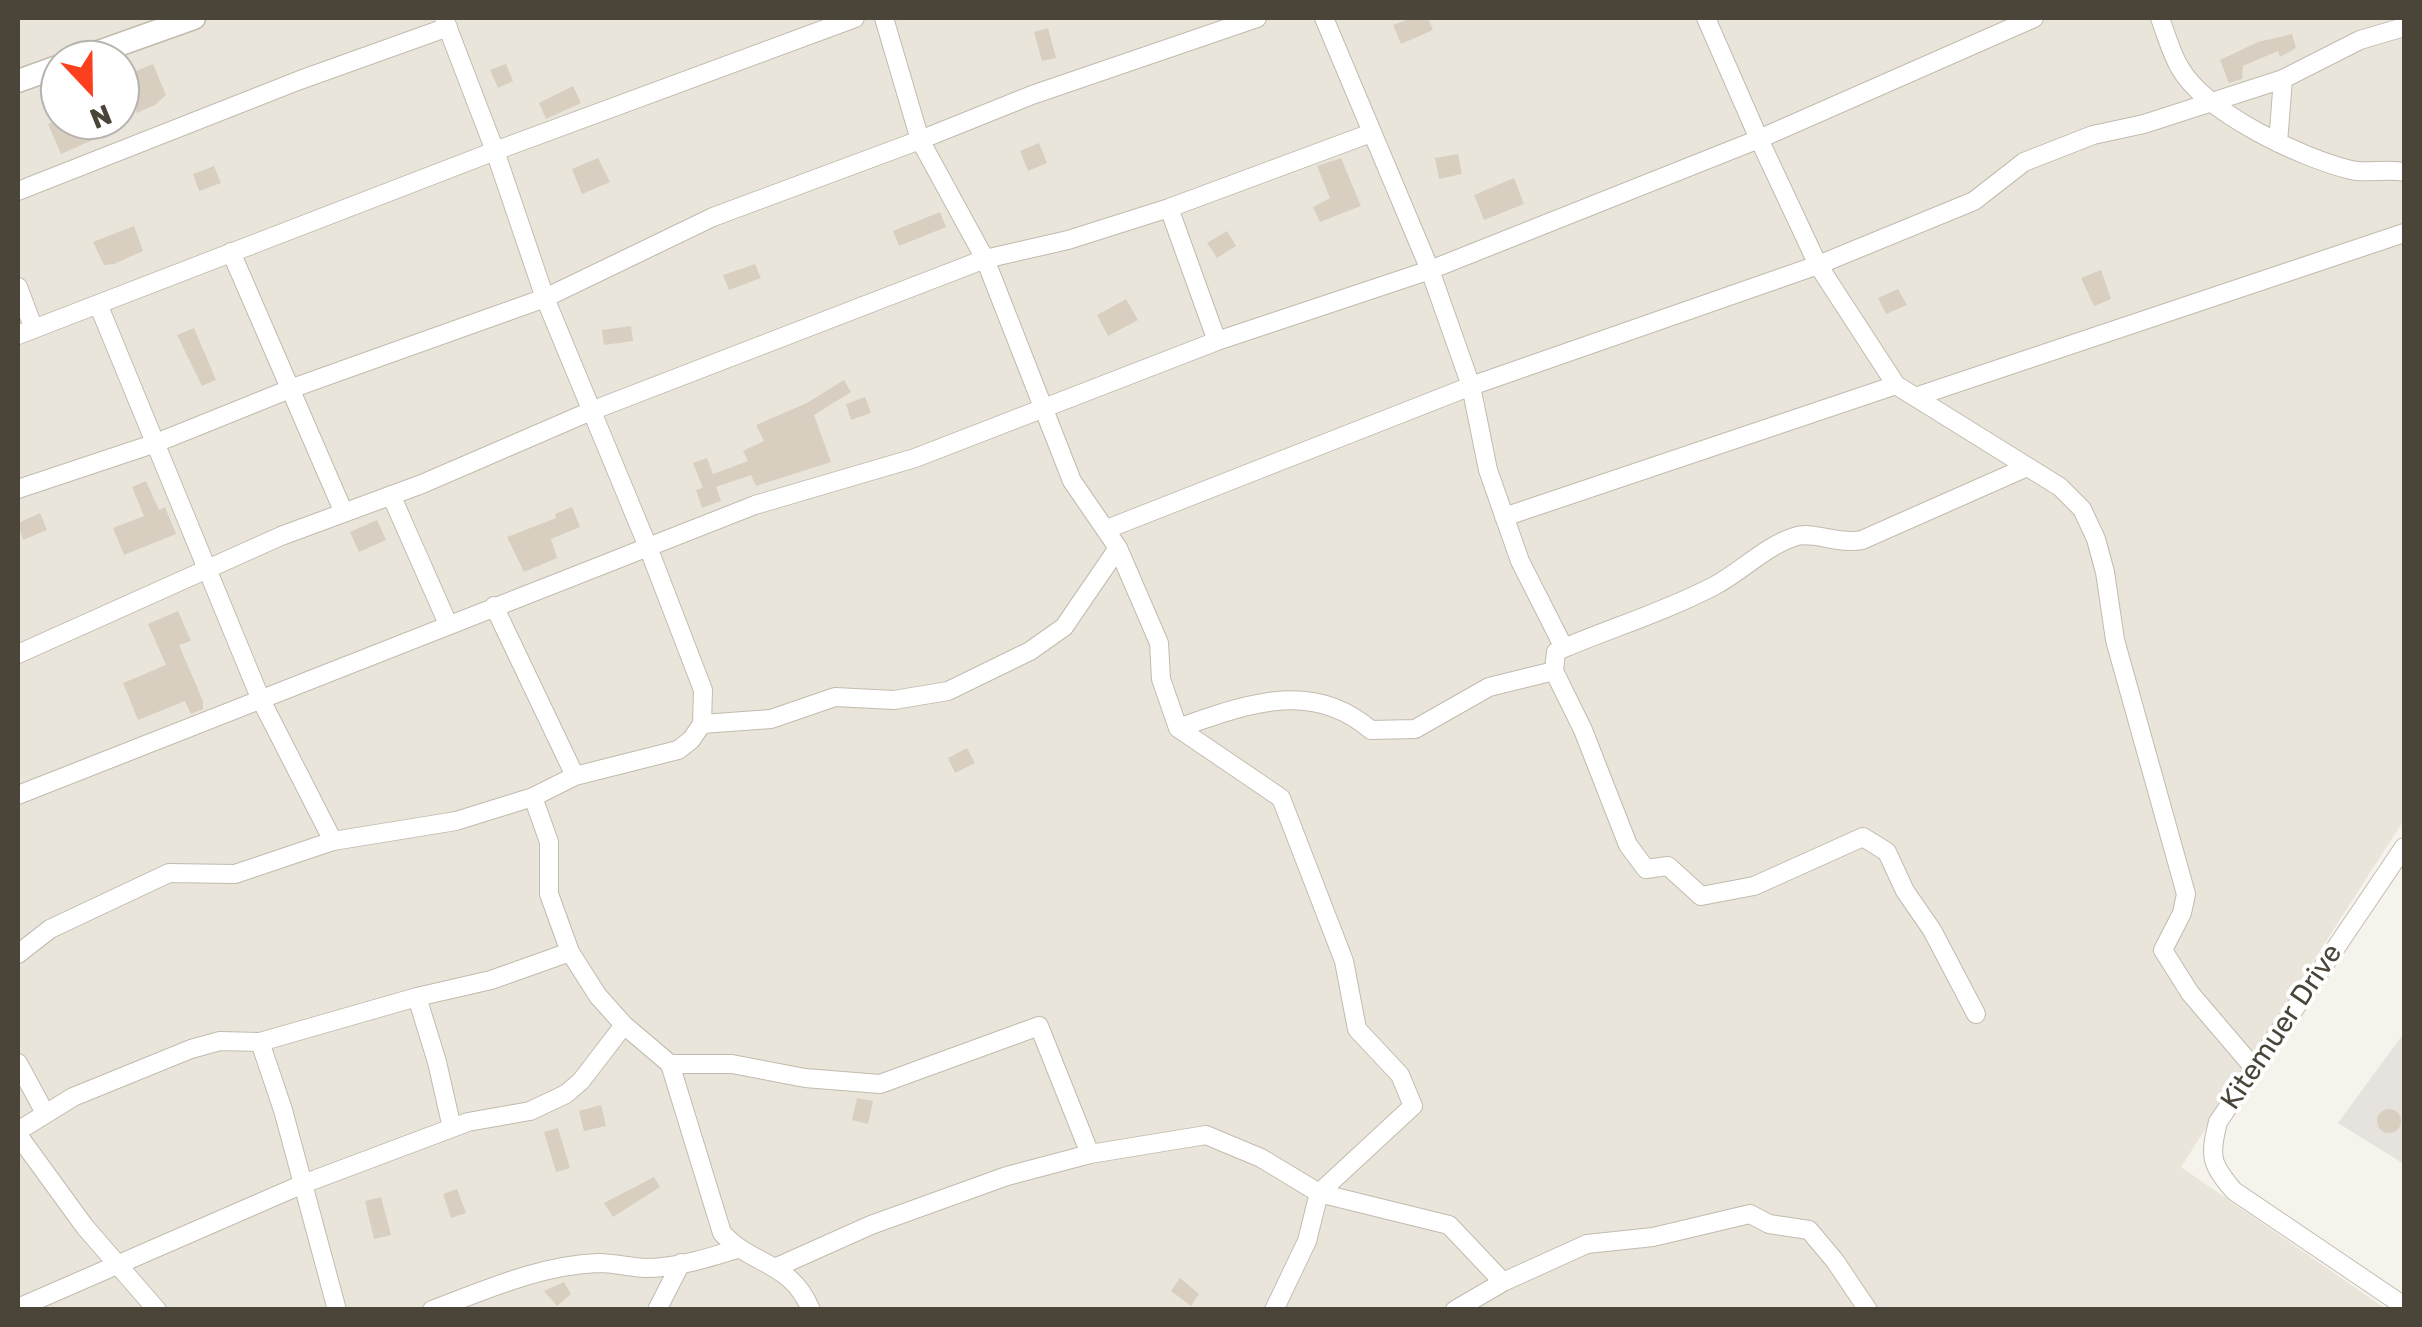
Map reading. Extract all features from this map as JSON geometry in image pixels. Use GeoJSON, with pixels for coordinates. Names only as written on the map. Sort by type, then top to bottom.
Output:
{"type":"FeatureCollection","features":[{"type":"Feature","properties":{"kind":"street"},"geometry":{"type":"LineString","coordinates":[[132,40],[194,18]]}},
{"type":"Feature","properties":{"kind":"street"},"geometry":{"type":"LineString","coordinates":[[18,286],[26,332],[495,151],[855,18]]}},
{"type":"Feature","properties":{"kind":"street"},"geometry":{"type":"LineString","coordinates":[[884,18],[920,140],[985,259],[1072,480],[1118,548],[1159,643],[1161,680],[1178,728],[1281,798],[1344,960],[1357,1029],[1400,1076],[1413,1106],[1319,1193],[1307,1241],[1274,1310]]}},
{"type":"Feature","properties":{"kind":"street"},"geometry":{"type":"LineString","coordinates":[[18,489],[156,444],[290,389],[545,298],[712,217],[1032,94],[1257,18]]}},
{"type":"Feature","properties":{"kind":"street"},"geometry":{"type":"LineString","coordinates":[[1324,18],[1430,270],[1472,386],[1488,470],[1520,561],[1564,648]]}},
{"type":"Feature","properties":{"kind":"street"},"geometry":{"type":"LineString","coordinates":[[1706,18],[1818,265],[1896,385],[2060,488],[2082,509],[2105,572],[2115,640],[2186,894],[2182,913],[2163,950],[2190,993],[2254,1068]]}},
{"type":"Feature","properties":{"kind":"street"},"geometry":{"type":"LineString","coordinates":[[18,795],[755,504],[915,458],[1218,342],[1430,270],[1759,140],[2034,18]]}},
{"type":"Feature","properties":{"kind":"street"},"geometry":{"type":"LineString","coordinates":[[2160,18],[2181,70],[2213,102],[2278,144],[2356,172],[2404,172]]}},
{"type":"Feature","properties":{"kind":"street"},"geometry":{"type":"LineString","coordinates":[[18,191],[446,22],[545,298],[703,690],[702,724],[692,740],[678,750],[575,776],[532,797],[456,821],[332,842],[235,874],[168,874],[50,929],[18,954]]}},
{"type":"Feature","properties":{"kind":"street"},"geometry":{"type":"LineString","coordinates":[[1107,529],[1472,386],[1818,265],[1974,200],[2024,162],[2093,135],[2283,79],[2360,40],[2404,27]]}},
{"type":"Feature","properties":{"kind":"street"},"geometry":{"type":"LineString","coordinates":[[2278,144],[2283,79]]}},
{"type":"Feature","properties":{"kind":"street"},"geometry":{"type":"LineString","coordinates":[[18,654],[281,536],[391,496],[590,411],[985,259],[1068,240],[1170,208],[1371,133]]}},
{"type":"Feature","properties":{"kind":"street"},"geometry":{"type":"LineString","coordinates":[[1170,208],[1218,342]]}},
{"type":"Feature","properties":{"kind":"street"},"geometry":{"type":"LineString","coordinates":[[1915,397],[2404,234]]}},
{"type":"Feature","properties":{"kind":"street"},"geometry":{"type":"LineString","coordinates":[[231,252],[344,513]]}},
{"type":"Feature","properties":{"kind":"street"},"geometry":{"type":"LineString","coordinates":[[98,304],[261,700],[332,842]]}},
{"type":"Feature","properties":{"kind":"street"},"geometry":{"type":"LineString","coordinates":[[1504,517],[1896,385]]}},
{"type":"Feature","properties":{"kind":"street"},"geometry":{"type":"LineString","coordinates":[[1976,1014],[1932,930],[1904,890],[1887,852],[1862,837],[1754,886],[1701,896],[1668,866],[1646,868],[1628,845],[1583,730],[1554,671],[1556,652],[1672,607],[1720,583],[1796,535],[1843,544],[1862,540],[2027,467]]}},
{"type":"Feature","properties":{"kind":"street"},"geometry":{"type":"LineString","coordinates":[[391,496],[448,624]]}},
{"type":"Feature","properties":{"kind":"street"},"geometry":{"type":"LineString","coordinates":[[702,724],[771,719],[834,697],[894,700],[948,691],[1030,651],[1064,627],[1118,548]]}},
{"type":"Feature","properties":{"kind":"street"},"geometry":{"type":"LineString","coordinates":[[494,606],[575,776]]}},
{"type":"Feature","properties":{"kind":"street"},"geometry":{"type":"LineString","coordinates":[[1178,728],[1250,703],[1315,700],[1350,712],[1371,730],[1415,729],[1489,687],[1554,671]]}},
{"type":"Feature","properties":{"kind":"street"},"geometry":{"type":"LineString","coordinates":[[532,797],[549,842],[549,894],[570,952],[598,996],[624,1025],[670,1064],[699,1149],[717,1224],[737,1250],[777,1266],[805,1296],[810,1310]]}},
{"type":"Feature","properties":{"kind":"street","name":"Kitemuer Drive"},"geometry":{"type":"LineString","coordinates":[[2404,847],[2218,1122],[2211,1147],[2214,1168],[2234,1192],[2404,1306]]}},
{"type":"Feature","properties":{"kind":"street"},"geometry":{"type":"LineString","coordinates":[[157,1310],[116,1264],[18,1133],[73,1098],[191,1049],[220,1040],[260,1042],[417,996],[491,980],[570,952]]}},
{"type":"Feature","properties":{"kind":"street"},"geometry":{"type":"LineString","coordinates":[[417,996],[452,1128]]}},
{"type":"Feature","properties":{"kind":"street"},"geometry":{"type":"LineString","coordinates":[[18,1308],[303,1184],[468,1122],[530,1111],[566,1094],[582,1081],[624,1025]]}},
{"type":"Feature","properties":{"kind":"street"},"geometry":{"type":"LineString","coordinates":[[670,1064],[732,1064],[805,1078],[880,1084],[1040,1026],[1090,1154]]}},
{"type":"Feature","properties":{"kind":"street"},"geometry":{"type":"LineString","coordinates":[[260,1042],[336,1310]]}},
{"type":"Feature","properties":{"kind":"street"},"geometry":{"type":"LineString","coordinates":[[18,1063],[45,1113]]}},
{"type":"Feature","properties":{"kind":"street"},"geometry":{"type":"LineString","coordinates":[[777,1266],[871,1225],[1007,1176],[1090,1154],[1206,1135],[1260,1158],[1319,1193],[1449,1225],[1503,1282]]}},
{"type":"Feature","properties":{"kind":"street"},"geometry":{"type":"LineString","coordinates":[[1456,1310],[1503,1282],[1587,1244],[1653,1237],[1750,1214],[1769,1224],[1809,1230],[1868,1310]]}},
{"type":"Feature","properties":{"kind":"street"},"geometry":{"type":"LineString","coordinates":[[432,1310],[487,1288],[542,1273],[597,1263],[647,1268],[737,1250]]}},
{"type":"Feature","properties":{"kind":"street"},"geometry":{"type":"LineString","coordinates":[[657,1310],[681,1263]]}},
{"type":"Feature","properties":{"kind":"shaded area"},"geometry":{"type":"Polygon","coordinates":[[[18,18],[2404,18],[2404,820],[2181,1167],[2386,1309],[18,1309],[18,18]]]}},
{"type":"Feature","properties":{"kind":"shaded area"},"geometry":{"type":"Polygon","coordinates":[[[2404,1033],[2404,1164],[2338,1123],[2404,1033]]]}},
{"type":"Feature","properties":{"kind":"building"},"geometry":{"type":"Polygon","coordinates":[[[1412,18],[1428,18],[1433,30],[1401,44],[1393,25],[1412,18]]]}},
{"type":"Feature","properties":{"kind":"building"},"geometry":{"type":"Polygon","coordinates":[[[1048,28],[1056,58],[1042,61],[1034,32],[1048,28]]]}},
{"type":"Feature","properties":{"kind":"building"},"geometry":{"type":"Polygon","coordinates":[[[2292,34],[2296,48],[2280,57],[2278,51],[2243,66],[2242,79],[2229,83],[2220,60],[2258,42],[2292,34]]]}},
{"type":"Feature","properties":{"kind":"building"},"geometry":{"type":"Polygon","coordinates":[[[153,64],[166,95],[140,112],[140,69],[153,64]]]}},
{"type":"Feature","properties":{"kind":"building"},"geometry":{"type":"Polygon","coordinates":[[[506,64],[513,81],[498,88],[490,70],[506,64]]]}},
{"type":"Feature","properties":{"kind":"building"},"geometry":{"type":"Polygon","coordinates":[[[573,86],[581,103],[546,119],[539,103],[573,86]]]}},
{"type":"Feature","properties":{"kind":"building"},"geometry":{"type":"Polygon","coordinates":[[[55,140],[93,140],[61,154],[55,140]]]}},
{"type":"Feature","properties":{"kind":"building"},"geometry":{"type":"Polygon","coordinates":[[[1039,143],[1047,163],[1028,171],[1020,151],[1039,143]]]}},
{"type":"Feature","properties":{"kind":"building"},"geometry":{"type":"Polygon","coordinates":[[[1458,154],[1462,174],[1439,179],[1435,158],[1458,154]]]}},
{"type":"Feature","properties":{"kind":"building"},"geometry":{"type":"Polygon","coordinates":[[[598,158],[610,182],[582,194],[572,169],[598,158]]]}},
{"type":"Feature","properties":{"kind":"building"},"geometry":{"type":"Polygon","coordinates":[[[1341,158],[1361,206],[1320,222],[1313,207],[1330,198],[1317,166],[1341,158]]]}},
{"type":"Feature","properties":{"kind":"building"},"geometry":{"type":"Polygon","coordinates":[[[214,166],[221,183],[199,191],[193,174],[214,166]]]}},
{"type":"Feature","properties":{"kind":"building"},"geometry":{"type":"Polygon","coordinates":[[[1514,178],[1524,204],[1484,220],[1474,195],[1514,178]]]}},
{"type":"Feature","properties":{"kind":"building"},"geometry":{"type":"Polygon","coordinates":[[[940,212],[946,227],[899,246],[893,231],[940,212]]]}},
{"type":"Feature","properties":{"kind":"building"},"geometry":{"type":"Polygon","coordinates":[[[134,226],[143,251],[104,265],[93,242],[134,226]]]}},
{"type":"Feature","properties":{"kind":"building"},"geometry":{"type":"Polygon","coordinates":[[[1227,231],[1236,246],[1217,258],[1207,243],[1227,231]]]}},
{"type":"Feature","properties":{"kind":"building"},"geometry":{"type":"Polygon","coordinates":[[[755,264],[761,278],[729,290],[723,275],[755,264]]]}},
{"type":"Feature","properties":{"kind":"building"},"geometry":{"type":"Polygon","coordinates":[[[2101,270],[2111,299],[2094,306],[2081,278],[2101,270]]]}},
{"type":"Feature","properties":{"kind":"building"},"geometry":{"type":"Polygon","coordinates":[[[1898,289],[1907,305],[1886,314],[1878,298],[1898,289]]]}},
{"type":"Feature","properties":{"kind":"building"},"geometry":{"type":"Polygon","coordinates":[[[1126,299],[1138,320],[1108,336],[1097,315],[1126,299]]]}},
{"type":"Feature","properties":{"kind":"building"},"geometry":{"type":"Polygon","coordinates":[[[631,326],[633,341],[604,345],[602,330],[631,326]]]}},
{"type":"Feature","properties":{"kind":"building"},"geometry":{"type":"Polygon","coordinates":[[[194,328],[216,380],[202,386],[177,335],[194,328]]]}},
{"type":"Feature","properties":{"kind":"building"},"geometry":{"type":"Polygon","coordinates":[[[844,380],[851,392],[814,415],[831,462],[756,486],[751,475],[716,487],[721,501],[702,508],[696,490],[703,488],[693,463],[707,458],[713,474],[748,461],[743,451],[764,441],[756,425],[807,403],[844,380]]]}},
{"type":"Feature","properties":{"kind":"building"},"geometry":{"type":"Polygon","coordinates":[[[865,397],[871,413],[851,420],[846,404],[865,397]]]}},
{"type":"Feature","properties":{"kind":"building"},"geometry":{"type":"Polygon","coordinates":[[[146,481],[159,510],[165,507],[176,534],[124,555],[113,528],[144,516],[132,487],[146,481]]]}},
{"type":"Feature","properties":{"kind":"building"},"geometry":{"type":"Polygon","coordinates":[[[572,507],[580,527],[551,539],[557,558],[524,572],[507,537],[556,518],[555,514],[572,507]]]}},
{"type":"Feature","properties":{"kind":"building"},"geometry":{"type":"Polygon","coordinates":[[[40,513],[47,530],[23,540],[18,523],[40,513]]]}},
{"type":"Feature","properties":{"kind":"building"},"geometry":{"type":"Polygon","coordinates":[[[377,520],[386,540],[359,552],[350,532],[377,520]]]}},
{"type":"Feature","properties":{"kind":"building"},"geometry":{"type":"Polygon","coordinates":[[[178,611],[191,641],[179,645],[203,709],[191,714],[185,701],[138,720],[123,683],[166,665],[148,624],[178,611]]]}},
{"type":"Feature","properties":{"kind":"building"},"geometry":{"type":"Polygon","coordinates":[[[967,748],[975,763],[955,773],[948,758],[967,748]]]}},
{"type":"Feature","properties":{"kind":"building"},"geometry":{"type":"Polygon","coordinates":[[[857,1098],[873,1101],[868,1124],[852,1120],[857,1098]]]}},
{"type":"Feature","properties":{"kind":"building"},"geometry":{"type":"Polygon","coordinates":[[[601,1105],[606,1126],[584,1131],[579,1111],[601,1105]]]}},
{"type":"Feature","properties":{"kind":"building"},"geometry":{"type":"Polygon","coordinates":[[[2389,1109],[2401,1121],[2389,1133],[2377,1121],[2389,1109]]]}},
{"type":"Feature","properties":{"kind":"building"},"geometry":{"type":"Polygon","coordinates":[[[558,1128],[570,1168],[556,1172],[544,1132],[558,1128]]]}},
{"type":"Feature","properties":{"kind":"building"},"geometry":{"type":"Polygon","coordinates":[[[654,1177],[660,1187],[613,1217],[604,1203],[654,1177]]]}},
{"type":"Feature","properties":{"kind":"building"},"geometry":{"type":"Polygon","coordinates":[[[457,1189],[466,1213],[451,1218],[443,1194],[457,1189]]]}},
{"type":"Feature","properties":{"kind":"building"},"geometry":{"type":"Polygon","coordinates":[[[381,1197],[391,1235],[374,1239],[365,1201],[381,1197]]]}},
{"type":"Feature","properties":{"kind":"building"},"geometry":{"type":"Polygon","coordinates":[[[1180,1278],[1199,1294],[1191,1306],[1171,1291],[1180,1278]]]}},
{"type":"Feature","properties":{"kind":"building"},"geometry":{"type":"Polygon","coordinates":[[[564,1282],[571,1294],[557,1306],[544,1291],[564,1282]]]}}]}
